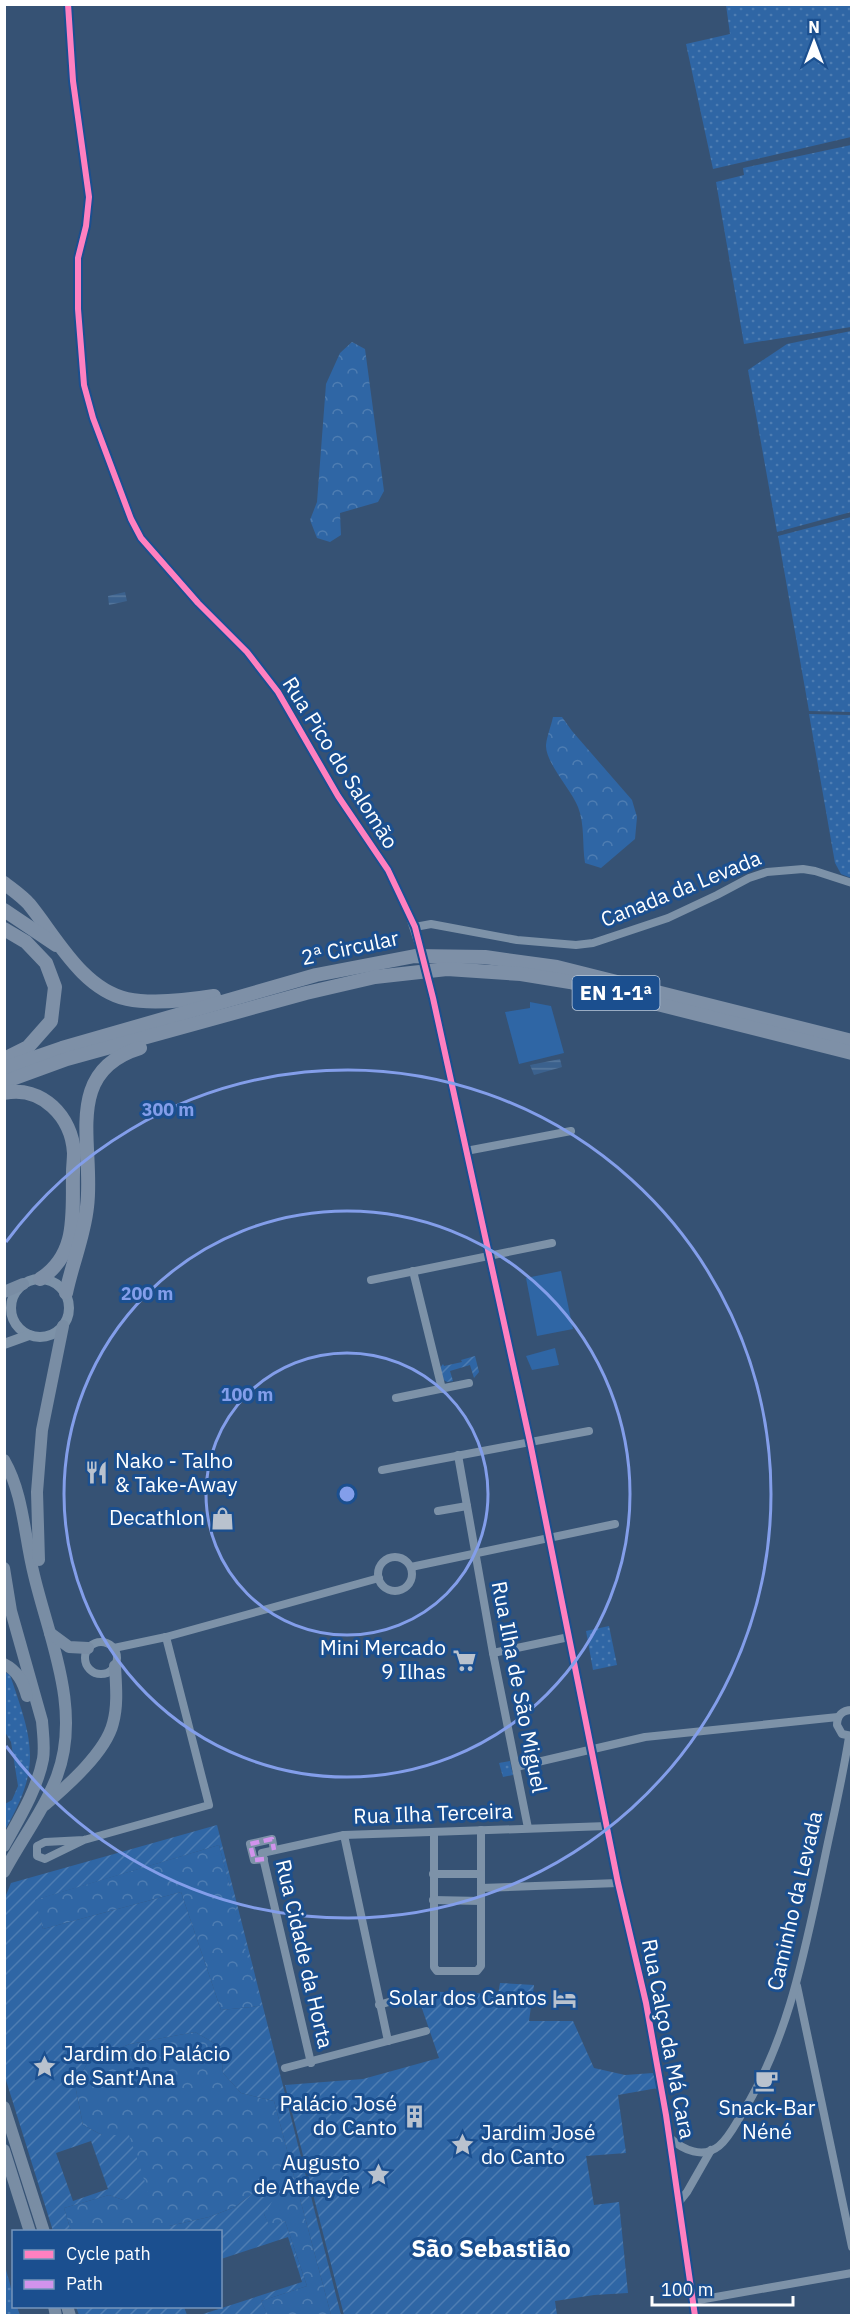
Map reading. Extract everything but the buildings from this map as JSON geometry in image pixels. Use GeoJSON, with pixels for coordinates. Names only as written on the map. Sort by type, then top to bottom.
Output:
{"type":"FeatureCollection","features":[{"type":"Feature","properties":{"kind":"highway"},"geometry":{"type":"LineString","coordinates":[[4,883],[27,902],[93,982],[108,992],[125,998],[138,1000],[198,998],[292,982]]}},
{"type":"Feature","properties":{"kind":"highway"},"geometry":{"type":"LineString","coordinates":[[4,910],[68,953]]}},
{"type":"Feature","properties":{"kind":"highway"},"geometry":{"type":"LineString","coordinates":[[4,928],[26,942],[46,963],[55,987],[51,1021],[28,1047],[4,1059]]}},
{"type":"Feature","properties":{"kind":"highway","name":"2ª Circular"},"geometry":{"type":"LineString","coordinates":[[4,1068],[62,1048],[292,982],[371,963],[415,956],[446,955],[520,961],[557,967],[852,1041]]}},
{"type":"Feature","properties":{"kind":"highway","name":"2ª Circular"},"geometry":{"type":"LineString","coordinates":[[4,1082],[67,1059],[279,1001],[375,977],[425,970],[479,969],[570,982],[852,1053]]}},
{"type":"Feature","properties":{"kind":"highway"},"geometry":{"type":"LineString","coordinates":[[66,1293],[88,1206],[86,1120],[88,1101],[93,1085],[101,1072],[125,1052],[263,1011],[279,1001]]}},
{"type":"Feature","properties":{"kind":"highway"},"geometry":{"type":"LineString","coordinates":[[4,1093],[28,1092],[51,1104],[61,1114],[72,1141],[74,1190],[72,1229],[65,1252],[56,1267],[40,1279]]}},
{"type":"Feature","properties":{"kind":"main road"},"geometry":{"type":"LineString","coordinates":[[4,1292],[23,1284]]}},
{"type":"Feature","properties":{"kind":"main road"},"geometry":{"type":"LineString","coordinates":[[42,1604],[37,1492],[42,1430],[63,1326]]}},
{"type":"Feature","properties":{"kind":"main road"},"geometry":{"type":"LineString","coordinates":[[4,1460],[13,1475],[28,1536],[33,1573],[61,1675],[66,1716],[63,1752],[57,1775],[4,1872]]}},
{"type":"Feature","properties":{"kind":"main road"},"geometry":{"type":"LineString","coordinates":[[4,1568],[11,1611],[42,1721],[43,1759],[33,1792],[4,1846]]}},
{"type":"Feature","properties":{"kind":"main road"},"geometry":{"type":"LineString","coordinates":[[50,1633],[69,1647],[88,1648]]}},
{"type":"Feature","properties":{"kind":"main road"},"geometry":{"type":"LineString","coordinates":[[4,1664],[16,1671],[23,1682],[43,1759]]}},
{"type":"Feature","properties":{"kind":"main road"},"geometry":{"type":"LineString","coordinates":[[41,1807],[60,1792],[94,1757],[108,1736],[115,1713],[116,1664]]}},
{"type":"Feature","properties":{"kind":"main road"},"geometry":{"type":"LineString","coordinates":[[4,2107],[43,2230]]}},
{"type":"Feature","properties":{"kind":"main road"},"geometry":{"type":"LineString","coordinates":[[4,2150],[29,2230]]}},
{"type":"Feature","properties":{"kind":"street","name":"Rua Pico do Salomão"},"geometry":{"type":"LineString","coordinates":[[68,4],[73,81],[89,197],[86,226],[78,258],[78,309],[84,385],[93,418],[131,519],[141,538],[198,603],[247,652],[278,692],[338,796],[388,870],[415,927],[433,998],[530,1442]]}},
{"type":"Feature","properties":{"kind":"street","name":"Canada da Levada"},"geometry":{"type":"LineString","coordinates":[[415,927],[431,924],[517,940],[576,945],[613,938],[668,918],[717,896],[749,878],[767,872],[790,869],[815,871],[852,883]]}},
{"type":"Feature","properties":{"kind":"street"},"geometry":{"type":"LineString","coordinates":[[466,1151],[571,1131]]}},
{"type":"Feature","properties":{"kind":"street"},"geometry":{"type":"LineString","coordinates":[[371,1280],[552,1243]]}},
{"type":"Feature","properties":{"kind":"street"},"geometry":{"type":"LineString","coordinates":[[413,1271],[442,1389]]}},
{"type":"Feature","properties":{"kind":"street"},"geometry":{"type":"LineString","coordinates":[[4,1325],[13,1296],[23,1284],[40,1279],[57,1285],[66,1293],[69,1311],[63,1326],[52,1335],[44,1337],[29,1335],[4,1344]]}},
{"type":"Feature","properties":{"kind":"street"},"geometry":{"type":"LineString","coordinates":[[10,1310],[16,1325],[29,1335]]}},
{"type":"Feature","properties":{"kind":"street"},"geometry":{"type":"LineString","coordinates":[[396,1398],[469,1383]]}},
{"type":"Feature","properties":{"kind":"street"},"geometry":{"type":"LineString","coordinates":[[382,1470],[588,1431]]}},
{"type":"Feature","properties":{"kind":"street","name":"Rua Calço da Má Cara"},"geometry":{"type":"LineString","coordinates":[[530,1442],[618,1884],[646,2003],[669,2138],[695,2316]]}},
{"type":"Feature","properties":{"kind":"street","name":"Rua Ilha de São Miguel"},"geometry":{"type":"LineString","coordinates":[[458,1455],[493,1653],[528,1828]]}},
{"type":"Feature","properties":{"kind":"street"},"geometry":{"type":"LineString","coordinates":[[438,1511],[467,1506]]}},
{"type":"Feature","properties":{"kind":"street"},"geometry":{"type":"LineString","coordinates":[[411,1567],[615,1524]]}},
{"type":"Feature","properties":{"kind":"street"},"geometry":{"type":"LineString","coordinates":[[392,1557],[400,1557],[411,1567],[409,1583],[401,1589],[390,1590],[381,1583],[378,1572],[382,1562],[392,1557]]}},
{"type":"Feature","properties":{"kind":"street"},"geometry":{"type":"LineString","coordinates":[[141,1643],[105,1674],[92,1672],[85,1660],[88,1648],[93,1644],[104,1642],[114,1648],[141,1643],[379,1578]]}},
{"type":"Feature","properties":{"kind":"street"},"geometry":{"type":"LineString","coordinates":[[84,1840],[45,1842],[36,1846],[37,1856],[45,1859],[84,1840],[209,1805],[166,1637]]}},
{"type":"Feature","properties":{"kind":"street"},"geometry":{"type":"LineString","coordinates":[[493,1653],[569,1637]]}},
{"type":"Feature","properties":{"kind":"street"},"geometry":{"type":"LineString","coordinates":[[114,1648],[116,1664]]}},
{"type":"Feature","properties":{"kind":"street"},"geometry":{"type":"LineString","coordinates":[[516,1767],[645,1737],[838,1717],[852,1710]]}},
{"type":"Feature","properties":{"kind":"street"},"geometry":{"type":"LineString","coordinates":[[838,1717],[838,1728],[842,1734],[850,1736]]}},
{"type":"Feature","properties":{"kind":"street","name":"Caminho da Levada"},"geometry":{"type":"LineString","coordinates":[[679,2202],[711,2150],[719,2146],[730,2134],[747,2105],[760,2079],[797,1985],[850,1736]]}},
{"type":"Feature","properties":{"kind":"street","name":"Rua Ilha Terceira"},"geometry":{"type":"LineString","coordinates":[[263,1856],[274,1850],[344,1835],[607,1826]]}},
{"type":"Feature","properties":{"kind":"street"},"geometry":{"type":"LineString","coordinates":[[434,1832],[435,1970],[480,1970],[481,1830]]}},
{"type":"Feature","properties":{"kind":"street"},"geometry":{"type":"LineString","coordinates":[[344,1835],[388,2041]]}},
{"type":"Feature","properties":{"kind":"street"},"geometry":{"type":"LineString","coordinates":[[263,1856],[254,1860],[250,1844],[272,1839],[274,1850]]}},
{"type":"Feature","properties":{"kind":"street","name":"Rua Cidade da Horta"},"geometry":{"type":"LineString","coordinates":[[263,1856],[311,2063]]}},
{"type":"Feature","properties":{"kind":"street"},"geometry":{"type":"LineString","coordinates":[[434,1874],[481,1874]]}},
{"type":"Feature","properties":{"kind":"street"},"geometry":{"type":"LineString","coordinates":[[481,1888],[618,1884]]}},
{"type":"Feature","properties":{"kind":"street"},"geometry":{"type":"LineString","coordinates":[[433,1900],[481,1901]]}},
{"type":"Feature","properties":{"kind":"street"},"geometry":{"type":"LineString","coordinates":[[797,1985],[852,2247]]}},
{"type":"Feature","properties":{"kind":"street"},"geometry":{"type":"LineString","coordinates":[[379,2005],[405,1997]]}},
{"type":"Feature","properties":{"kind":"street"},"geometry":{"type":"LineString","coordinates":[[285,2068],[426,2031]]}},
{"type":"Feature","properties":{"kind":"street"},"geometry":{"type":"LineString","coordinates":[[669,2138],[680,2147],[692,2152],[711,2150]]}},
{"type":"Feature","properties":{"kind":"street"},"geometry":{"type":"LineString","coordinates":[[693,2301],[852,2273]]}},
{"type":"Feature","properties":{"kind":"green space"},"geometry":{"type":"Polygon","coordinates":[[[726,5],[851,5],[851,137],[713,169],[686,44],[730,34],[726,5]]]}},
{"type":"Feature","properties":{"kind":"green space"},"geometry":{"type":"Polygon","coordinates":[[[851,145],[851,327],[744,344],[716,182],[744,175],[743,168],[851,145]]]}},
{"type":"Feature","properties":{"kind":"green space"},"geometry":{"type":"Polygon","coordinates":[[[851,331],[851,512],[777,532],[748,370],[787,344],[851,331]]]}},
{"type":"Feature","properties":{"kind":"green space"},"geometry":{"type":"Polygon","coordinates":[[[352,342],[365,349],[384,491],[378,502],[340,513],[341,535],[330,542],[317,538],[310,520],[317,502],[326,384],[340,353],[352,342]]]}},
{"type":"Feature","properties":{"kind":"green space"},"geometry":{"type":"Polygon","coordinates":[[[851,517],[851,712],[809,711],[778,536],[851,517]]]}},
{"type":"Feature","properties":{"kind":"green space"},"geometry":{"type":"Polygon","coordinates":[[[809,714],[851,715],[851,878],[841,874],[835,863],[809,714]]]}},
{"type":"Feature","properties":{"kind":"green space"},"geometry":{"type":"Polygon","coordinates":[[[553,717],[562,717],[632,800],[637,817],[635,839],[601,868],[585,863],[582,821],[578,807],[547,752],[546,745],[553,717]]]}},
{"type":"Feature","properties":{"kind":"green space"},"geometry":{"type":"Polygon","coordinates":[[[530,1002],[551,1006],[564,1053],[519,1064],[505,1012],[530,1008],[530,1002]]]}},
{"type":"Feature","properties":{"kind":"green space"},"geometry":{"type":"Polygon","coordinates":[[[561,1271],[573,1329],[537,1336],[526,1278],[561,1271]]]}},
{"type":"Feature","properties":{"kind":"green space"},"geometry":{"type":"Polygon","coordinates":[[[555,1348],[559,1365],[532,1370],[526,1356],[555,1348]]]}},
{"type":"Feature","properties":{"kind":"green space"},"geometry":{"type":"Polygon","coordinates":[[[475,1356],[479,1372],[474,1378],[470,1365],[450,1371],[453,1381],[447,1382],[442,1379],[440,1368],[443,1364],[444,1366],[462,1362],[461,1360],[475,1356]]]}},
{"type":"Feature","properties":{"kind":"green space"},"geometry":{"type":"Polygon","coordinates":[[[609,1626],[617,1665],[593,1670],[586,1631],[609,1626]]]}},
{"type":"Feature","properties":{"kind":"green space"},"geometry":{"type":"Polygon","coordinates":[[[5,1672],[10,1675],[24,1718],[30,1754],[25,1788],[5,1830],[5,1804],[12,1800],[18,1786],[11,1742],[5,1732],[5,1672]]]}},
{"type":"Feature","properties":{"kind":"green space"},"geometry":{"type":"Polygon","coordinates":[[[510,1761],[513,1775],[503,1777],[499,1763],[510,1761]]]}},
{"type":"Feature","properties":{"kind":"green space","name":"Jardim do Palácio de Sant'Ana"},"geometry":{"type":"Polygon","coordinates":[[[217,1825],[341,2315],[331,2315],[274,2101],[241,2093],[223,2073],[221,2047],[195,2032],[130,2044],[89,2060],[75,2085],[83,2125],[102,2135],[129,2135],[148,2191],[123,2200],[109,2195],[64,2208],[71,2230],[53,2230],[5,2077],[4,1900],[11,1883],[217,1825]],[[219,1845],[35,1900],[43,1929],[181,1892],[221,2010],[260,2006],[219,1845]],[[91,2141],[56,2153],[73,2201],[108,2189],[91,2141]]]}},
{"type":"Feature","properties":{"kind":"green space"},"geometry":{"type":"Polygon","coordinates":[[[219,1845],[261,2006],[221,2010],[181,1892],[43,1929],[34,1900],[219,1845]]]}},
{"type":"Feature","properties":{"kind":"green space","name":"Jardim José do Canto"},"geometry":{"type":"Polygon","coordinates":[[[500,1983],[534,1985],[529,2021],[573,2021],[594,2068],[625,2075],[653,2073],[658,2088],[618,2095],[626,2153],[586,2156],[594,2205],[619,2202],[628,2293],[555,2301],[557,2315],[344,2315],[285,2085],[363,2079],[439,2058],[416,1991],[498,1994],[500,1983]]]}},
{"type":"Feature","properties":{"kind":"green space"},"geometry":{"type":"Polygon","coordinates":[[[195,2032],[221,2047],[223,2073],[241,2093],[274,2101],[331,2315],[268,2316],[261,2301],[307,2286],[285,2221],[269,2226],[264,2214],[269,2181],[235,2207],[209,2217],[169,2226],[169,2230],[71,2230],[64,2208],[109,2195],[123,2200],[129,2135],[102,2135],[83,2125],[75,2085],[89,2060],[130,2044],[195,2032]]]}},
{"type":"Feature","properties":{"kind":"green space"},"geometry":{"type":"Polygon","coordinates":[[[269,2181],[274,2194],[264,2214],[269,2225],[285,2221],[307,2286],[261,2301],[268,2315],[200,2315],[302,2282],[288,2237],[222,2259],[222,2230],[169,2230],[169,2226],[209,2217],[235,2207],[269,2181]]]}},
{"type":"Feature","properties":{"kind":"green space"},"geometry":{"type":"Polygon","coordinates":[[[5,2266],[12,2291],[12,2308],[17,2308],[20,2315],[5,2315],[5,2266]]]}},
{"type":"Feature","properties":{"kind":"green space"},"geometry":{"type":"Polygon","coordinates":[[[76,2308],[184,2308],[187,2315],[79,2315],[76,2308]]]}},
{"type":"Feature","properties":{"kind":"shaded area"},"geometry":{"type":"Polygon","coordinates":[[[125,592],[127,601],[109,605],[108,596],[125,592]]]}},
{"type":"Feature","properties":{"kind":"shaded area"},"geometry":{"type":"Polygon","coordinates":[[[560,1059],[562,1067],[534,1075],[530,1065],[560,1059]]]}},
{"type":"Feature","properties":{"kind":"marked path"},"geometry":{"type":"LineString","coordinates":[[264,1859],[254,1860],[250,1844],[272,1839],[274,1850]]}},
{"type":"Feature","properties":{"kind":"cycle path"},"geometry":{"type":"LineString","coordinates":[[68,4],[73,81],[89,197],[86,226],[78,258],[78,309],[84,385],[93,418],[131,519],[141,538],[198,603],[247,652],[278,692],[338,796],[388,870],[415,927],[433,998],[530,1442],[618,1883],[646,2003],[666,2115],[695,2316]]}},
{"type":"Feature","properties":{"kind":"place","name":"Nako - Talho & Take-Away"},"geometry":{"type":"Point","coordinates":[97,1473]}},
{"type":"Feature","properties":{"kind":"place","name":"Decathlon"},"geometry":{"type":"Point","coordinates":[223,1518]}},
{"type":"Feature","properties":{"kind":"place","name":"Mini Mercado 9 Ilhas"},"geometry":{"type":"Point","coordinates":[464,1660]}},
{"type":"Feature","properties":{"kind":"place","name":"Solar dos Cantos"},"geometry":{"type":"Point","coordinates":[565,1998]}},
{"type":"Feature","properties":{"kind":"place","name":"Jardim do Palácio de Sant'Ana"},"geometry":{"type":"Point","coordinates":[45,2066]}},
{"type":"Feature","properties":{"kind":"place","name":"Snack-Bar Néné"},"geometry":{"type":"Point","coordinates":[767,2080]}},
{"type":"Feature","properties":{"kind":"place","name":"Palácio José do Canto"},"geometry":{"type":"Point","coordinates":[415,2116]}},
{"type":"Feature","properties":{"kind":"place","name":"Jardim José do Canto"},"geometry":{"type":"Point","coordinates":[463,2145]}},
{"type":"Feature","properties":{"kind":"place","name":"Augusto de Athayde"},"geometry":{"type":"Point","coordinates":[378,2175]}},
{"type":"Feature","properties":{"kind":"district","name":"São Sebastião"},"geometry":{"type":"Point","coordinates":[491,2249]}}]}
